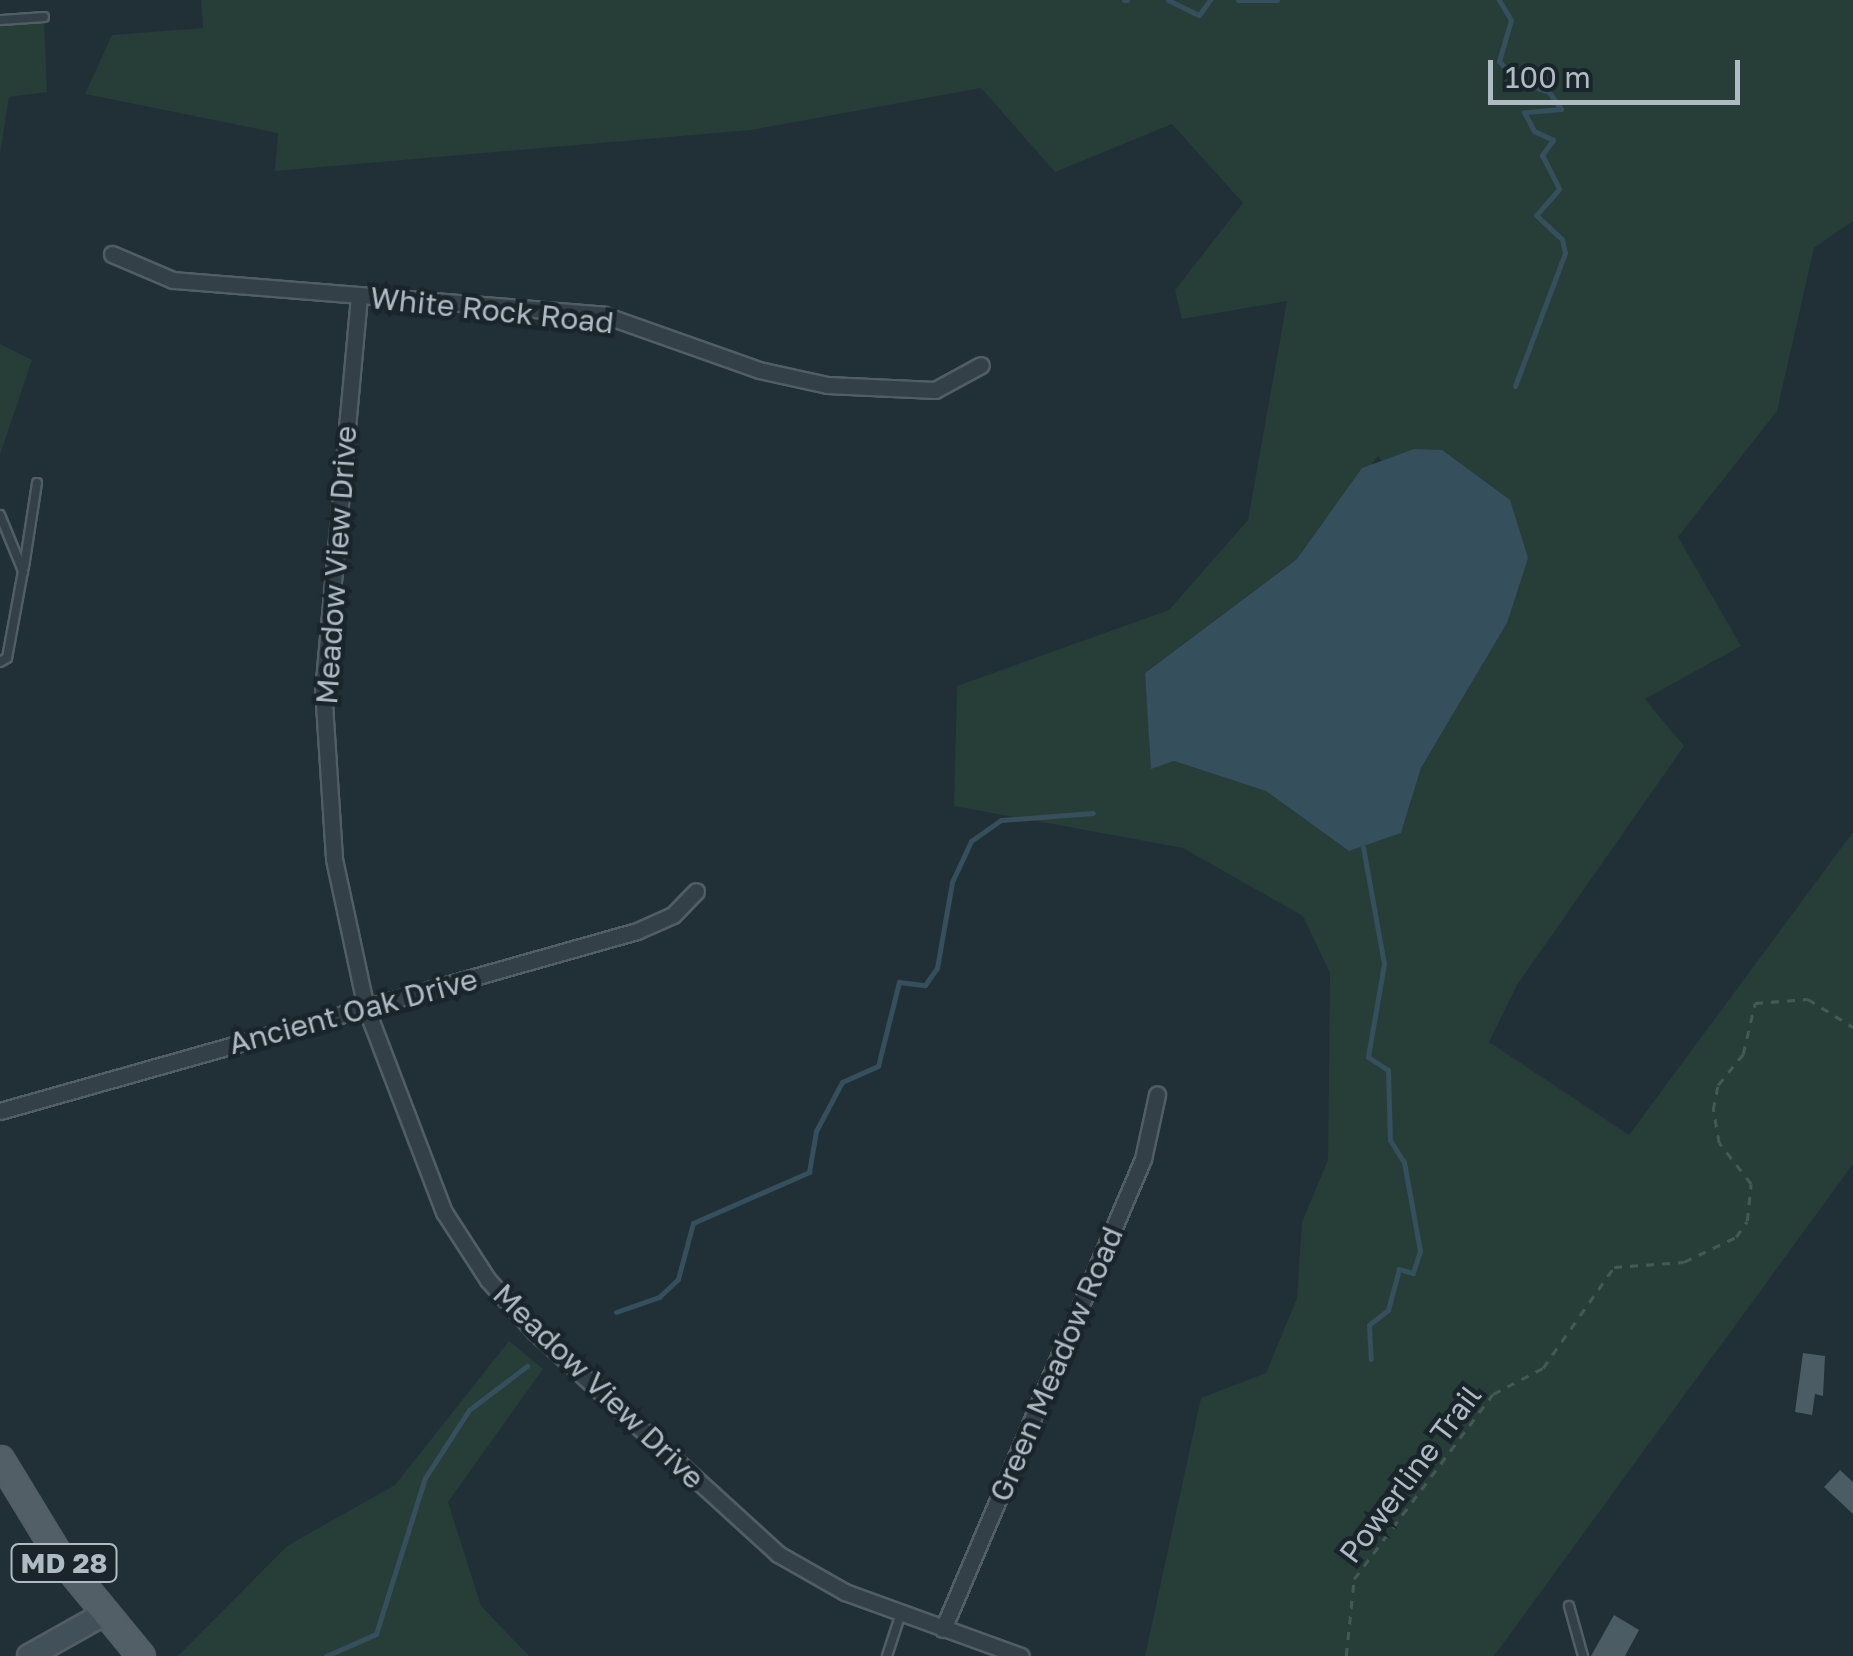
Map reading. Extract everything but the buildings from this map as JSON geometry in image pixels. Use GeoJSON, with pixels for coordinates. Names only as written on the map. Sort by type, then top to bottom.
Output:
{"type":"FeatureCollection","features":[{"type":"Feature","properties":{"kind":"main road","name":"MD 28"},"geometry":{"type":"LineString","coordinates":[[0,1459],[102,1615],[141,1656]]}},
{"type":"Feature","properties":{"kind":"street","name":"White Rock Road"},"geometry":{"type":"LineString","coordinates":[[112,254],[173,280],[604,315],[759,370],[889,392],[935,390],[981,365]]}},
{"type":"Feature","properties":{"kind":"street","name":"Meadow View Drive"},"geometry":{"type":"LineString","coordinates":[[359,296],[323,688],[334,859],[366,1008],[414,1148],[488,1280],[778,1554],[900,1613],[1021,1656]]}},
{"type":"Feature","properties":{"kind":"street","name":"Ancient Oak Drive"},"geometry":{"type":"LineString","coordinates":[[0,1111],[637,931],[673,916],[696,891]]}},
{"type":"Feature","properties":{"kind":"street","name":"Green Meadow Road"},"geometry":{"type":"LineString","coordinates":[[943,1629],[1143,1159],[1157,1095]]}},
{"type":"Feature","properties":{"kind":"street"},"geometry":{"type":"LineString","coordinates":[[29,1656],[102,1615]]}},
{"type":"Feature","properties":{"kind":"lane"},"geometry":{"type":"LineString","coordinates":[[0,20],[44,17]]}},
{"type":"Feature","properties":{"kind":"lane"},"geometry":{"type":"LineString","coordinates":[[0,662],[7,658],[37,483]]}},
{"type":"Feature","properties":{"kind":"lane"},"geometry":{"type":"LineString","coordinates":[[0,515],[23,571]]}},
{"type":"Feature","properties":{"kind":"lane"},"geometry":{"type":"LineString","coordinates":[[1569,1606],[1583,1656]]}},
{"type":"Feature","properties":{"kind":"lane"},"geometry":{"type":"LineString","coordinates":[[887,1656],[900,1613]]}},
{"type":"Feature","properties":{"kind":"path","name":"Powerline Trail"},"geometry":{"type":"LineString","coordinates":[[1346,1656],[1354,1580],[1493,1394],[1544,1368],[1614,1267],[1684,1262],[1736,1236],[1747,1221],[1751,1184],[1719,1143],[1714,1110],[1718,1085],[1742,1054],[1755,1004],[1808,999],[1853,1027]]}},
{"type":"Feature","properties":{"kind":"green space"},"geometry":{"type":"Polygon","coordinates":[[[201,0],[1853,0],[1853,221],[1814,248],[1777,411],[1678,537],[1741,646],[1645,699],[1684,746],[1517,985],[1489,1042],[1629,1135],[1853,832],[1853,1164],[1494,1656],[1145,1656],[1201,1398],[1266,1373],[1297,1298],[1302,1222],[1328,1160],[1330,973],[1303,916],[1183,848],[954,806],[957,686],[1169,610],[1248,520],[1287,301],[1182,319],[1175,290],[1243,203],[1172,124],[1055,172],[981,88],[751,130],[275,171],[278,133],[85,94],[112,35],[203,28],[201,0]],[[1378,456],[1297,559],[1145,673],[1152,768],[1174,761],[1266,791],[1349,851],[1401,833],[1421,768],[1507,623],[1378,456]]]}},
{"type":"Feature","properties":{"kind":"green space"},"geometry":{"type":"Polygon","coordinates":[[[44,17],[47,92],[9,97],[0,154],[0,20],[44,17]]]}},
{"type":"Feature","properties":{"kind":"green space"},"geometry":{"type":"Polygon","coordinates":[[[0,344],[32,360],[0,455],[0,344]]]}},
{"type":"Feature","properties":{"kind":"green space"},"geometry":{"type":"Polygon","coordinates":[[[509,1341],[543,1369],[448,1502],[481,1606],[529,1656],[178,1656],[287,1546],[395,1485],[509,1341]]]}},
{"type":"Feature","properties":{"kind":"water"},"geometry":{"type":"Polygon","coordinates":[[[1414,449],[1442,450],[1510,500],[1528,558],[1507,623],[1421,768],[1401,833],[1349,851],[1266,791],[1174,761],[1151,769],[1145,673],[1297,559],[1362,468],[1414,449]]]}},
{"type":"Feature","properties":{"kind":"waterway"},"geometry":{"type":"LineString","coordinates":[[1168,0],[1199,15],[1210,0]]}},
{"type":"Feature","properties":{"kind":"waterway"},"geometry":{"type":"LineString","coordinates":[[1238,0],[1277,0]]}},
{"type":"Feature","properties":{"kind":"waterway"},"geometry":{"type":"LineString","coordinates":[[1499,0],[1511,20],[1499,61],[1517,81],[1549,92],[1561,109],[1524,112],[1534,131],[1553,140],[1542,155],[1559,189],[1536,215],[1562,239],[1565,253],[1515,386]]}},
{"type":"Feature","properties":{"kind":"waterway"},"geometry":{"type":"LineString","coordinates":[[616,1312],[659,1297],[678,1279],[693,1223],[809,1172],[816,1131],[842,1082],[878,1066],[899,982],[925,985],[937,968],[952,882],[971,841],[1001,820],[1093,813]]}},
{"type":"Feature","properties":{"kind":"waterway"},"geometry":{"type":"LineString","coordinates":[[1363,847],[1384,964],[1368,1057],[1388,1070],[1390,1140],[1404,1162],[1420,1251],[1413,1273],[1399,1269],[1388,1310],[1369,1325],[1371,1359]]}},
{"type":"Feature","properties":{"kind":"waterway"},"geometry":{"type":"LineString","coordinates":[[326,1656],[376,1634],[425,1478],[469,1410],[527,1366]]}}]}
